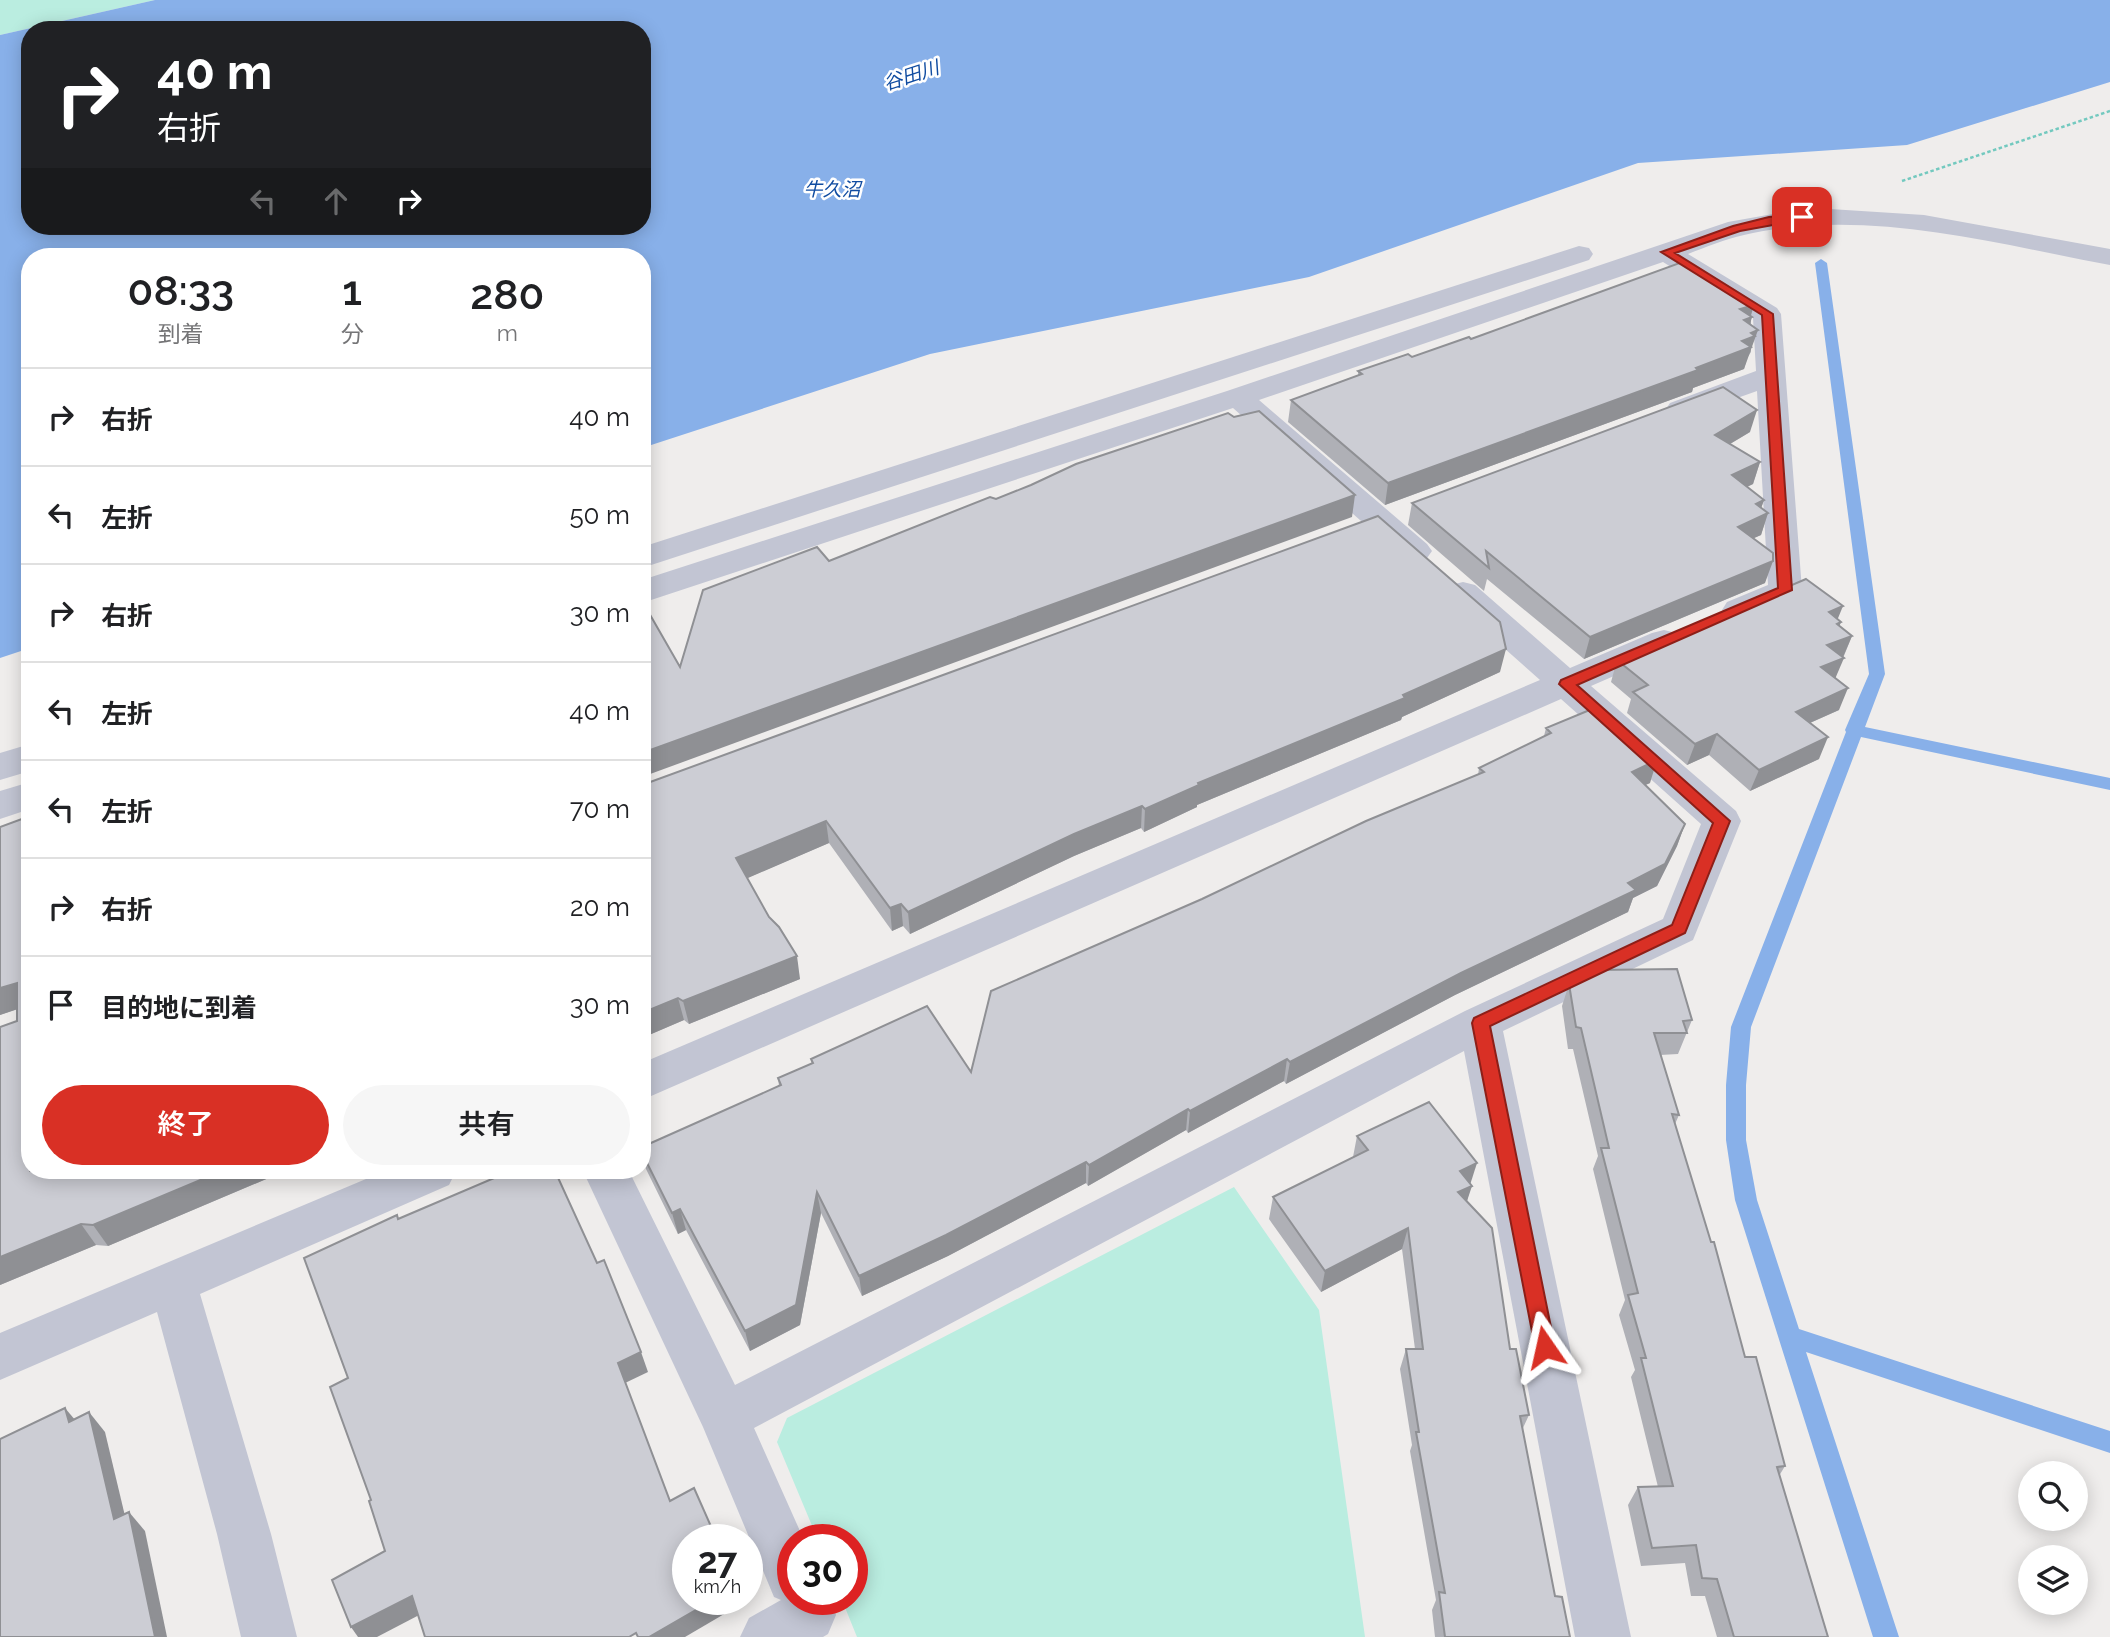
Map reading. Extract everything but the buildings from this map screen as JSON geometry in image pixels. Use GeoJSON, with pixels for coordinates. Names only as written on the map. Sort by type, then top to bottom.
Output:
{"type":"FeatureCollection","features":[{"type":"Feature","properties":{"kind":"street"},"geometry":{"type":"LineString","coordinates":[[651,589],[1238,397],[1737,228],[1780,219],[1847,216],[1920,223],[2110,257]]}},
{"type":"Feature","properties":{"kind":"street"},"geometry":{"type":"LineString","coordinates":[[651,555],[1632,237],[1685,228],[1737,228]]}},
{"type":"Feature","properties":{"kind":"street"},"geometry":{"type":"LineString","coordinates":[[651,1078],[1785,590],[1768,314],[1666,252]]}},
{"type":"Feature","properties":{"kind":"street"},"geometry":{"type":"LineString","coordinates":[[1647,422],[1771,376]]}},
{"type":"Feature","properties":{"kind":"street"},"geometry":{"type":"LineString","coordinates":[[724,1417],[1480,1023],[1679,929],[1722,821],[1238,397]]}},
{"type":"Feature","properties":{"kind":"street"},"geometry":{"type":"LineString","coordinates":[[1342,536],[1419,507]]}},
{"type":"Feature","properties":{"kind":"street"},"geometry":{"type":"LineString","coordinates":[[0,767],[21,760]]}},
{"type":"Feature","properties":{"kind":"street"},"geometry":{"type":"LineString","coordinates":[[0,805],[21,798]]}},
{"type":"Feature","properties":{"kind":"street"},"geometry":{"type":"LineString","coordinates":[[1480,1023],[1603,1637]]}},
{"type":"Feature","properties":{"kind":"street"},"geometry":{"type":"LineString","coordinates":[[0,1357],[414,1179]]}},
{"type":"Feature","properties":{"kind":"street"},"geometry":{"type":"LineString","coordinates":[[610,1179],[724,1417],[777,1559]]}},
{"type":"Feature","properties":{"kind":"street"},"geometry":{"type":"LineString","coordinates":[[172,1282],[244,1534],[269,1637]]}},
{"type":"Feature","properties":{"kind":"path"},"geometry":{"type":"LineString","coordinates":[[1847,216],[1850,207],[1862,195],[2110,111]]}},
{"type":"Feature","properties":{"kind":"green space"},"geometry":{"type":"Polygon","coordinates":[[[0,0],[155,0],[62,21],[21,21],[21,30],[0,35],[0,0]]]}},
{"type":"Feature","properties":{"kind":"green space"},"geometry":{"type":"Polygon","coordinates":[[[1234,1187],[1319,1310],[1365,1637],[857,1637],[848,1615],[868,1615],[868,1524],[811,1524],[777,1442],[787,1418],[1234,1187]]]}},
{"type":"Feature","properties":{"kind":"water","name":"牛久沼"},"geometry":{"type":"Polygon","coordinates":[[[155,0],[2110,0],[2110,82],[1907,145],[1638,163],[1309,277],[930,354],[651,445],[651,248],[21,248],[21,651],[0,658],[0,35],[21,30],[21,235],[651,235],[651,21],[62,21],[155,0]]]}},
{"type":"Feature","properties":{"kind":"waterway"},"geometry":{"type":"LineString","coordinates":[[1821,263],[1877,674],[1855,730]]}},
{"type":"Feature","properties":{"kind":"waterway"},"geometry":{"type":"LineString","coordinates":[[1790,1337],[1746,1200],[1736,1140],[1736,1085],[1741,1027],[1855,730]]}},
{"type":"Feature","properties":{"kind":"waterway"},"geometry":{"type":"LineString","coordinates":[[1855,730],[2110,784]]}},
{"type":"Feature","properties":{"kind":"waterway"},"geometry":{"type":"LineString","coordinates":[[1790,1337],[2110,1442]]}},
{"type":"Feature","properties":{"kind":"waterway"},"geometry":{"type":"LineString","coordinates":[[1790,1337],[1886,1637]]}},
{"type":"Feature","properties":{"kind":"route"},"geometry":{"type":"LineString","coordinates":[[1545,1347],[1480,1023],[1679,929],[1722,821],[1566,684],[1785,590],[1768,314],[1666,252],[1737,228],[1769,220],[1802,217]]}},
{"type":"Feature","properties":{"kind":"water label","name":"谷田川"},"geometry":{"type":"Point","coordinates":[911,75]}}]}
